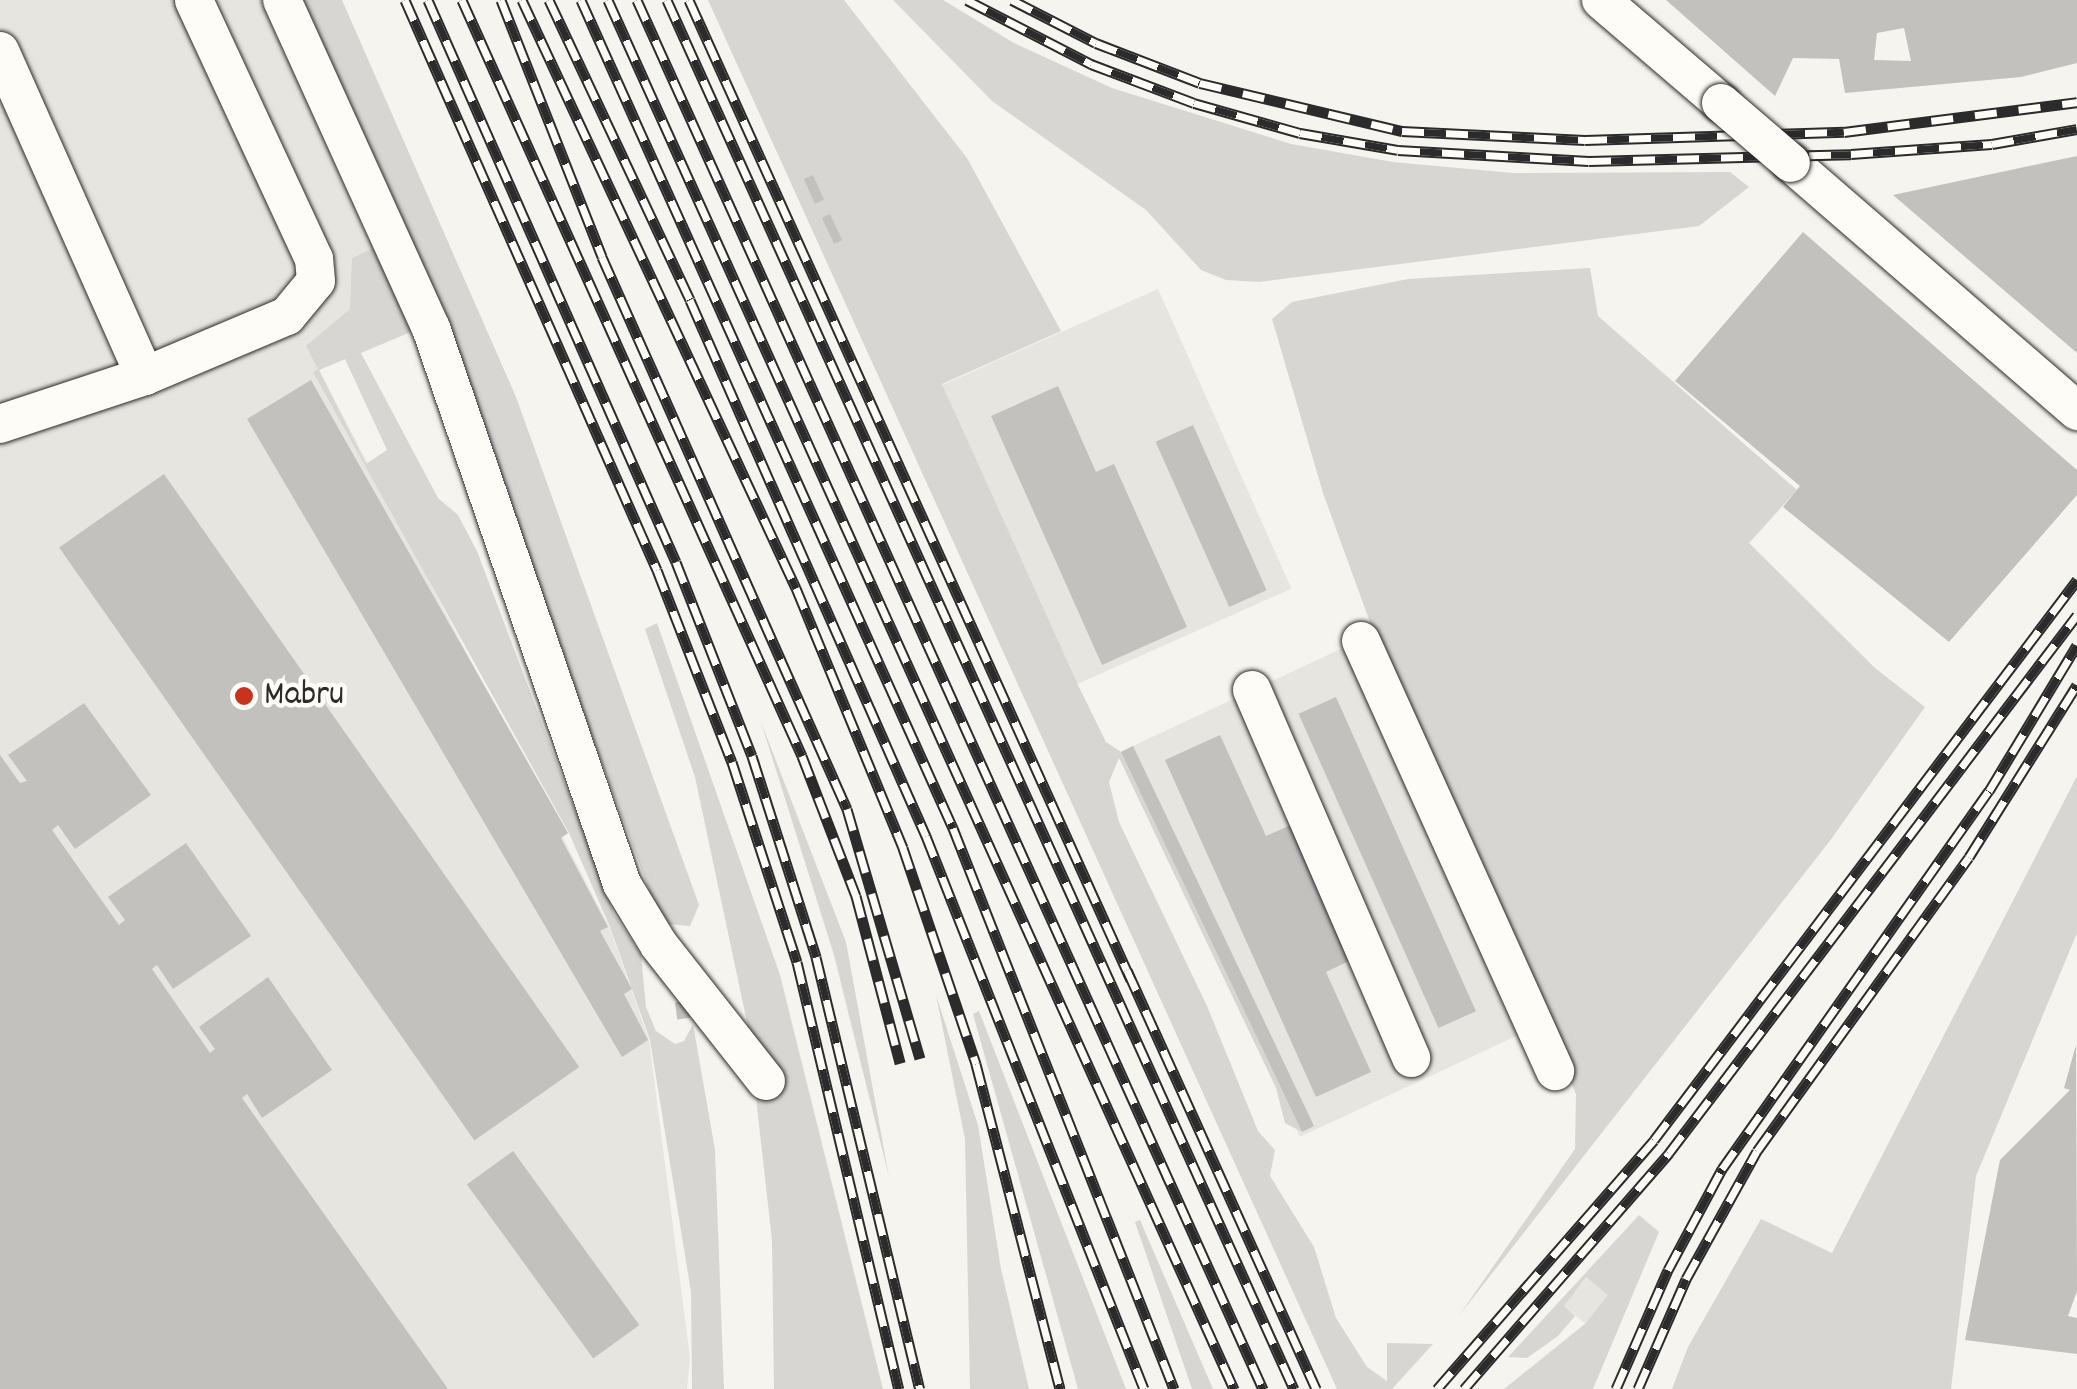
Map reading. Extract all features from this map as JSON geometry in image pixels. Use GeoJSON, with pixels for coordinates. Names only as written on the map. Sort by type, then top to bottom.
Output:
{"type":"FeatureCollection","features":[{"type":"Feature","properties":{"kind":"street"},"geometry":{"type":"LineString","coordinates":[[0,424],[146,376],[287,316],[316,281],[314,258],[194,0]]}},
{"type":"Feature","properties":{"kind":"street"},"geometry":{"type":"LineString","coordinates":[[282,0],[431,328],[622,884],[659,945],[766,1081]]}},
{"type":"Feature","properties":{"kind":"street"},"geometry":{"type":"LineString","coordinates":[[1602,0],[2077,411]]}},
{"type":"Feature","properties":{"kind":"street"},"geometry":{"type":"LineString","coordinates":[[0,51],[146,376]]}},
{"type":"Feature","properties":{"kind":"street"},"geometry":{"type":"LineString","coordinates":[[1362,641],[1555,1071]]}},
{"type":"Feature","properties":{"kind":"street"},"geometry":{"type":"LineString","coordinates":[[1252,690],[1411,1058]]}},
{"type":"Feature","properties":{"kind":"shaded area","name":"Mabru"},"geometry":{"type":"Polygon","coordinates":[[[0,0],[272,0],[420,328],[319,370],[609,926],[649,1040],[690,1358],[687,1389],[0,1389],[0,0]]]}},
{"type":"Feature","properties":{"kind":"shaded area"},"geometry":{"type":"Polygon","coordinates":[[[295,0],[342,0],[516,397],[699,905],[690,926],[667,924],[651,895],[417,265],[295,0]]]}},
{"type":"Feature","properties":{"kind":"shaded area"},"geometry":{"type":"Polygon","coordinates":[[[708,0],[844,0],[967,158],[1061,331],[942,384],[1078,685],[1106,742],[1121,752],[1302,1132],[1285,1123],[1276,1088],[1119,758],[1109,782],[1119,822],[1207,1006],[1258,1131],[1275,1150],[1270,1176],[1314,1247],[1336,1318],[1367,1367],[1387,1381],[1387,1343],[1433,1344],[1392,1389],[1337,1389],[708,0]]]}},
{"type":"Feature","properties":{"kind":"shaded area"},"geometry":{"type":"Polygon","coordinates":[[[893,0],[943,0],[1014,43],[1112,88],[1291,144],[1393,162],[1513,173],[1730,172],[1749,187],[1699,226],[1259,282],[1226,280],[1201,270],[1146,210],[992,101],[893,0]]]}},
{"type":"Feature","properties":{"kind":"shaded area"},"geometry":{"type":"Polygon","coordinates":[[[383,244],[420,328],[361,353],[438,498],[458,515],[477,551],[614,914],[641,955],[646,1007],[656,1031],[675,1044],[684,1041],[693,1024],[715,1150],[724,1389],[692,1389],[691,1292],[650,1040],[610,927],[569,833],[313,372],[318,369],[306,346],[350,309],[352,258],[383,244]],[[345,359],[319,370],[366,464],[387,450],[345,359]]]}},
{"type":"Feature","properties":{"kind":"shaded area"},"geometry":{"type":"Polygon","coordinates":[[[1590,268],[1598,316],[1797,490],[1749,543],[1875,668],[1925,707],[1829,842],[1458,1317],[1575,1149],[1576,1094],[1375,636],[1323,493],[1272,319],[1292,302],[1408,279],[1590,268]]]}},
{"type":"Feature","properties":{"kind":"shaded area"},"geometry":{"type":"Polygon","coordinates":[[[1158,289],[1291,589],[1076,685],[942,385],[1158,289]]]}},
{"type":"Feature","properties":{"kind":"shaded area"},"geometry":{"type":"Polygon","coordinates":[[[657,623],[780,975],[883,1389],[774,1389],[772,1240],[748,1027],[695,777],[645,629],[657,623]]]}},
{"type":"Feature","properties":{"kind":"shaded area"},"geometry":{"type":"Polygon","coordinates":[[[1347,646],[1527,1031],[1300,1137],[1120,752],[1347,646]]]}},
{"type":"Feature","properties":{"kind":"shaded area"},"geometry":{"type":"Polygon","coordinates":[[[761,722],[846,942],[889,1177],[834,955],[761,722]]]}},
{"type":"Feature","properties":{"kind":"shaded area"},"geometry":{"type":"Polygon","coordinates":[[[2077,776],[2077,933],[1976,1176],[1951,1389],[1672,1389],[1688,1347],[1761,1219],[1832,1253],[2077,776]]]}},
{"type":"Feature","properties":{"kind":"shaded area"},"geometry":{"type":"Polygon","coordinates":[[[936,995],[978,1125],[1001,1269],[1029,1389],[970,1389],[965,1139],[936,995]]]}},
{"type":"Feature","properties":{"kind":"shaded area"},"geometry":{"type":"Polygon","coordinates":[[[979,1011],[1126,1389],[1078,1389],[973,1014],[979,1011]]]}},
{"type":"Feature","properties":{"kind":"shaded area"},"geometry":{"type":"Polygon","coordinates":[[[1639,1215],[1659,1232],[1593,1389],[1504,1389],[1586,1323],[1608,1295],[1586,1277],[1564,1306],[1575,1316],[1558,1336],[1527,1358],[1508,1357],[1639,1215]]]}},
{"type":"Feature","properties":{"kind":"shaded area"},"geometry":{"type":"Polygon","coordinates":[[[1140,1220],[1213,1389],[1192,1389],[1135,1222],[1140,1220]]]}},
{"type":"Feature","properties":{"kind":"shaded area"},"geometry":{"type":"Polygon","coordinates":[[[1586,1277],[1609,1295],[1586,1324],[1563,1306],[1586,1277]]]}},
{"type":"Feature","properties":{"kind":"building"},"geometry":{"type":"Polygon","coordinates":[[[1666,0],[2077,0],[2077,63],[2021,77],[1845,93],[1839,59],[1793,58],[1775,96],[1666,0]],[[1904,28],[1877,33],[1874,60],[1911,61],[1904,28]]]}},
{"type":"Feature","properties":{"kind":"building"},"geometry":{"type":"Polygon","coordinates":[[[2077,156],[2077,353],[1893,195],[2077,156]]]}},
{"type":"Feature","properties":{"kind":"building"},"geometry":{"type":"Polygon","coordinates":[[[813,175],[824,200],[815,204],[804,179],[813,175]]]}},
{"type":"Feature","properties":{"kind":"building"},"geometry":{"type":"Polygon","coordinates":[[[830,214],[842,240],[834,244],[822,218],[830,214]]]}},
{"type":"Feature","properties":{"kind":"building"},"geometry":{"type":"Polygon","coordinates":[[[1803,232],[2077,470],[2077,495],[1949,642],[1783,507],[1800,486],[1675,381],[1803,232]]]}},
{"type":"Feature","properties":{"kind":"building"},"geometry":{"type":"Polygon","coordinates":[[[311,380],[568,833],[561,838],[608,927],[600,931],[632,989],[624,994],[648,1040],[622,1057],[247,419],[311,380]]]}},
{"type":"Feature","properties":{"kind":"building"},"geometry":{"type":"Polygon","coordinates":[[[1058,386],[1096,472],[1114,464],[1187,627],[1102,665],[991,416],[1058,386]]]}},
{"type":"Feature","properties":{"kind":"building"},"geometry":{"type":"Polygon","coordinates":[[[1193,425],[1267,590],[1229,607],[1156,442],[1193,425]]]}},
{"type":"Feature","properties":{"kind":"building"},"geometry":{"type":"Polygon","coordinates":[[[164,474],[579,1067],[474,1140],[59,547],[164,474]]]}},
{"type":"Feature","properties":{"kind":"building"},"geometry":{"type":"Polygon","coordinates":[[[1336,697],[1476,1011],[1438,1028],[1299,714],[1336,697]]]}},
{"type":"Feature","properties":{"kind":"building"},"geometry":{"type":"Polygon","coordinates":[[[84,703],[151,795],[75,849],[58,825],[52,830],[119,925],[125,920],[108,897],[186,843],[251,936],[173,989],[157,965],[152,969],[210,1053],[215,1049],[199,1027],[268,977],[332,1070],[262,1118],[247,1094],[242,1098],[448,1389],[0,1389],[0,755],[20,783],[27,781],[8,755],[84,703]]]}},
{"type":"Feature","properties":{"kind":"building"},"geometry":{"type":"Polygon","coordinates":[[[1220,735],[1266,836],[1293,824],[1353,959],[1326,972],[1371,1072],[1316,1097],[1165,760],[1220,735]]]}},
{"type":"Feature","properties":{"kind":"building"},"geometry":{"type":"Polygon","coordinates":[[[1133,746],[1314,1126],[1302,1132],[1121,752],[1133,746]]]}},
{"type":"Feature","properties":{"kind":"building"},"geometry":{"type":"Polygon","coordinates":[[[688,1001],[690,1018],[677,1019],[675,1003],[688,1001]]]}},
{"type":"Feature","properties":{"kind":"building"},"geometry":{"type":"Polygon","coordinates":[[[2076,1045],[2077,1291],[2068,1316],[2077,1318],[2077,1354],[1965,1340],[2000,1160],[2070,1090],[2064,1088],[2076,1045]]]}},
{"type":"Feature","properties":{"kind":"building"},"geometry":{"type":"Polygon","coordinates":[[[513,1151],[639,1325],[593,1358],[467,1185],[513,1151]]]}},
{"type":"Feature","properties":{"kind":"railway"},"geometry":{"type":"LineString","coordinates":[[405,0],[657,570],[732,762],[797,962],[899,1389]]}},
{"type":"Feature","properties":{"kind":"railway"},"geometry":{"type":"LineString","coordinates":[[428,0],[676,562],[752,756],[816,957],[920,1389]]}},
{"type":"Feature","properties":{"kind":"railway"},"geometry":{"type":"LineString","coordinates":[[462,0],[802,756],[856,896],[900,1063]]}},
{"type":"Feature","properties":{"kind":"railway"},"geometry":{"type":"LineString","coordinates":[[501,0],[602,257],[847,809],[920,1059]]}},
{"type":"Feature","properties":{"kind":"railway"},"geometry":{"type":"LineString","coordinates":[[522,0],[796,588],[903,848],[976,1064],[1060,1389]]}},
{"type":"Feature","properties":{"kind":"railway"},"geometry":{"type":"LineString","coordinates":[[549,0],[690,300],[926,836],[1144,1389]]}},
{"type":"Feature","properties":{"kind":"railway"},"geometry":{"type":"LineString","coordinates":[[581,0],[953,828],[1174,1389]]}},
{"type":"Feature","properties":{"kind":"railway"},"geometry":{"type":"LineString","coordinates":[[608,0],[1234,1389]]}},
{"type":"Feature","properties":{"kind":"railway"},"geometry":{"type":"LineString","coordinates":[[637,0],[1263,1389]]}},
{"type":"Feature","properties":{"kind":"railway"},"geometry":{"type":"LineString","coordinates":[[667,0],[1294,1389]]}},
{"type":"Feature","properties":{"kind":"railway"},"geometry":{"type":"LineString","coordinates":[[689,0],[1131,980]]}},
{"type":"Feature","properties":{"kind":"railway"},"geometry":{"type":"LineString","coordinates":[[967,0],[1091,64],[1194,103],[1300,133],[1398,150],[1589,161],[1851,154],[1992,144],[2077,129]]}},
{"type":"Feature","properties":{"kind":"railway"},"geometry":{"type":"LineString","coordinates":[[1012,0],[1096,43],[1200,83],[1402,131],[1585,140],[1844,132],[2077,102]]}},
{"type":"Feature","properties":{"kind":"railway"},"geometry":{"type":"LineString","coordinates":[[1437,1389],[1654,1140],[2077,580]]}},
{"type":"Feature","properties":{"kind":"railway"},"geometry":{"type":"LineString","coordinates":[[1464,1389],[1669,1153],[2077,615]]}},
{"type":"Feature","properties":{"kind":"railway"},"geometry":{"type":"LineString","coordinates":[[1616,1389],[1668,1270],[1722,1169],[1989,791],[2077,645]]}},
{"type":"Feature","properties":{"kind":"railway"},"geometry":{"type":"LineString","coordinates":[[1638,1389],[1686,1279],[1757,1151],[1969,857],[2077,685]]}},
{"type":"Feature","properties":{"kind":"railway"},"geometry":{"type":"LineString","coordinates":[[1127,970],[1316,1389]]}},
{"type":"Feature","properties":{"kind":"place","name":"Mabru"},"geometry":{"type":"Point","coordinates":[244,696]}}]}
